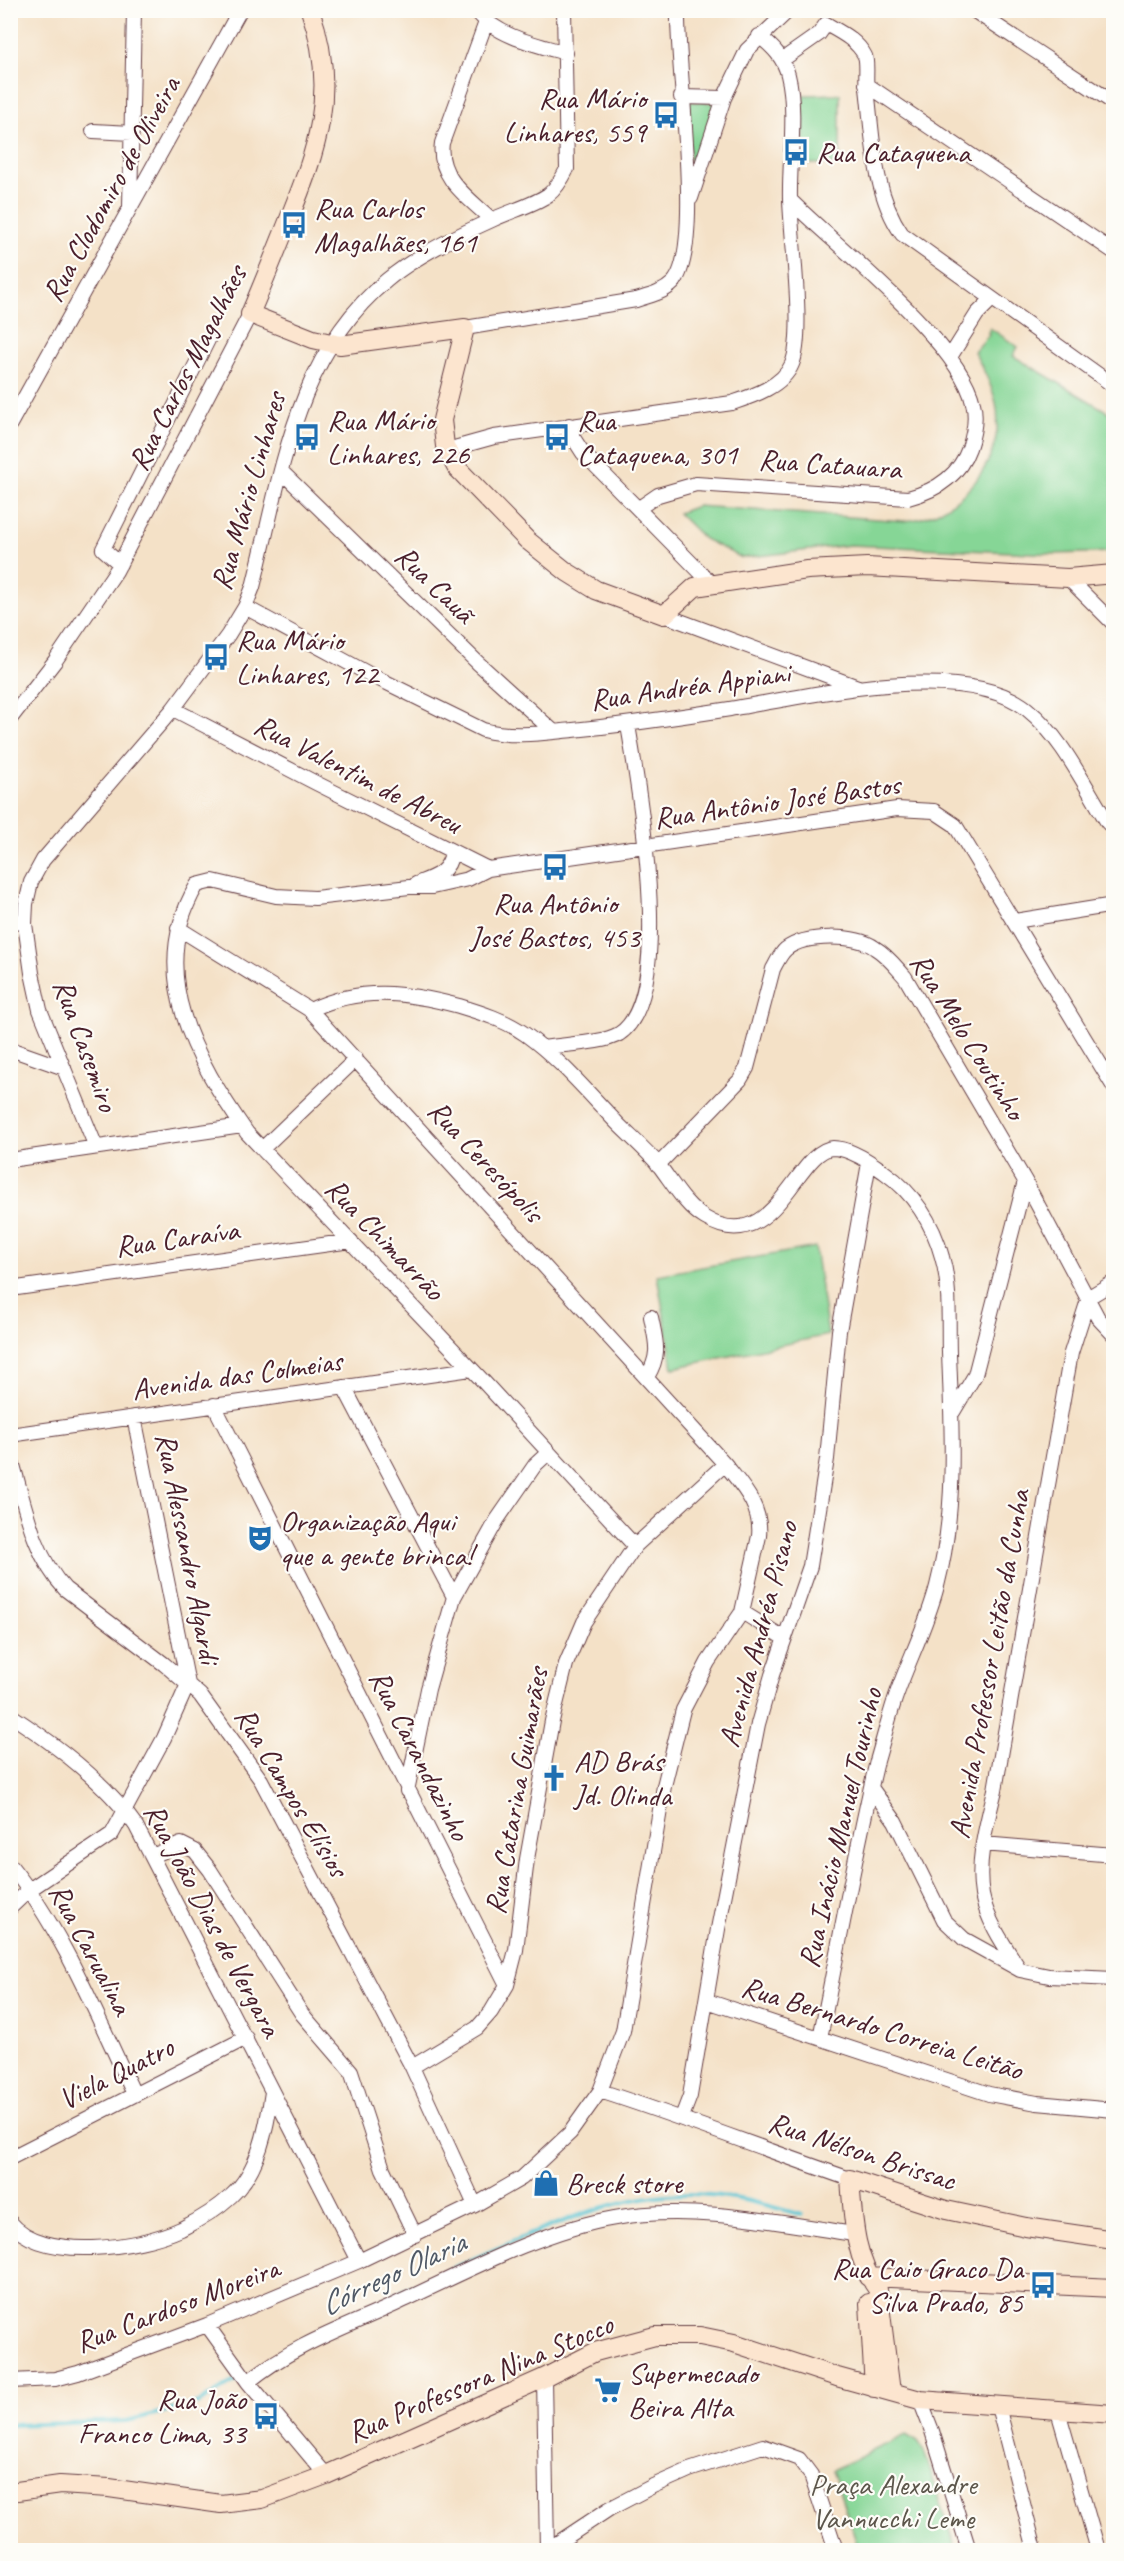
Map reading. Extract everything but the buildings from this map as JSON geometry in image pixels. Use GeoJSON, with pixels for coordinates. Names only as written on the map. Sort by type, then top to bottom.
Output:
{"type":"FeatureCollection","features":[{"type":"Feature","properties":{"kind":"street"},"geometry":{"type":"LineString","coordinates":[[130,210],[134,10]]}},
{"type":"Feature","properties":{"kind":"street","name":"Rua Clodomiro de Oliveira"},"geometry":{"type":"LineString","coordinates":[[10,424],[240,10]]}},
{"type":"Feature","properties":{"kind":"street","name":"Rua Carlos Magalhães"},"geometry":{"type":"LineString","coordinates":[[10,719],[76,633],[120,564],[250,314],[312,164],[320,133],[324,96],[323,62],[310,10]]}},
{"type":"Feature","properties":{"kind":"street"},"geometry":{"type":"LineString","coordinates":[[476,10],[486,22],[528,42],[566,53]]}},
{"type":"Feature","properties":{"kind":"street","name":"Rua Mário Linhares"},"geometry":{"type":"LineString","coordinates":[[25,924],[26,904],[31,882],[43,860],[173,709],[245,607],[253,587],[291,430],[304,396],[330,344],[363,303],[387,279],[420,258],[492,220],[547,195],[563,179],[567,169],[564,10]]}},
{"type":"Feature","properties":{"kind":"street"},"geometry":{"type":"LineString","coordinates":[[250,314],[330,344],[358,344],[636,300],[659,293],[673,282],[684,259],[689,206],[681,96],[678,10]]}},
{"type":"Feature","properties":{"kind":"street"},"geometry":{"type":"LineString","coordinates":[[689,206],[724,98],[747,50],[759,36],[789,10]]}},
{"type":"Feature","properties":{"kind":"street"},"geometry":{"type":"LineString","coordinates":[[974,10],[1113,103]]}},
{"type":"Feature","properties":{"kind":"street"},"geometry":{"type":"LineString","coordinates":[[782,60],[819,34],[824,17],[850,38],[865,57],[866,84],[880,185],[890,218],[902,234],[1113,386]]}},
{"type":"Feature","properties":{"kind":"street"},"geometry":{"type":"LineString","coordinates":[[486,22],[442,143],[441,163],[452,181],[492,220]]}},
{"type":"Feature","properties":{"kind":"street"},"geometry":{"type":"LineString","coordinates":[[447,450],[494,437],[732,403],[757,394],[780,379],[791,367],[797,350],[790,200],[791,97],[788,76],[782,60],[772,46],[759,36]]}},
{"type":"Feature","properties":{"kind":"street"},"geometry":{"type":"LineString","coordinates":[[866,84],[1113,252]]}},
{"type":"Feature","properties":{"kind":"street"},"geometry":{"type":"LineString","coordinates":[[681,96],[724,98]]}},
{"type":"Feature","properties":{"kind":"street"},"geometry":{"type":"LineString","coordinates":[[93,130],[132,133]]}},
{"type":"Feature","properties":{"kind":"street","name":"Rua Catauara"},"geometry":{"type":"LineString","coordinates":[[639,508],[658,495],[696,484],[891,499],[924,494],[938,486],[960,466],[974,428],[973,401],[959,370],[950,357],[889,291],[790,200]]}},
{"type":"Feature","properties":{"kind":"street"},"geometry":{"type":"LineString","coordinates":[[950,357],[977,314],[992,299]]}},
{"type":"Feature","properties":{"kind":"street"},"geometry":{"type":"LineString","coordinates":[[465,328],[442,420],[447,450],[456,467],[506,520],[545,556],[596,590],[860,688]]}},
{"type":"Feature","properties":{"kind":"street"},"geometry":{"type":"LineString","coordinates":[[120,564],[103,552],[103,549],[208,340]]}},
{"type":"Feature","properties":{"kind":"street"},"geometry":{"type":"LineString","coordinates":[[569,425],[578,447],[711,583]]}},
{"type":"Feature","properties":{"kind":"street","name":"Rua Cauã"},"geometry":{"type":"LineString","coordinates":[[282,472],[478,663],[554,732]]}},
{"type":"Feature","properties":{"kind":"street"},"geometry":{"type":"LineString","coordinates":[[664,615],[688,590],[711,583],[846,567],[1068,578],[1113,574]]}},
{"type":"Feature","properties":{"kind":"street"},"geometry":{"type":"LineString","coordinates":[[1068,578],[1113,624]]}},
{"type":"Feature","properties":{"kind":"street","name":"Rua Andréa Appiani"},"geometry":{"type":"LineString","coordinates":[[245,607],[369,674],[483,730],[516,735],[628,725],[879,685],[963,685],[989,690],[1027,709],[1054,739],[1108,823]]}},
{"type":"Feature","properties":{"kind":"street","name":"Rua Valentim de Abreu"},"geometry":{"type":"LineString","coordinates":[[173,709],[488,869]]}},
{"type":"Feature","properties":{"kind":"street"},"geometry":{"type":"LineString","coordinates":[[543,1048],[610,1038],[628,1026],[640,1008],[644,997],[651,930],[645,848],[628,725]]}},
{"type":"Feature","properties":{"kind":"street","name":"Rua Antônio José Bastos"},"geometry":{"type":"LineString","coordinates":[[178,928],[191,896],[203,882],[296,898],[409,887],[432,887],[459,881],[488,869],[645,848],[897,809],[923,809],[946,817],[955,825],[1113,1088]]}},
{"type":"Feature","properties":{"kind":"street","name":"Rua Antônio José Bastos"},"geometry":{"type":"LineString","coordinates":[[409,887],[439,875],[447,868],[452,852]]}},
{"type":"Feature","properties":{"kind":"street"},"geometry":{"type":"LineString","coordinates":[[1014,921],[1113,905]]}},
{"type":"Feature","properties":{"kind":"street"},"geometry":{"type":"LineString","coordinates":[[10,919],[25,924]]}},
{"type":"Feature","properties":{"kind":"street","name":"Rua Casemiro"},"geometry":{"type":"LineString","coordinates":[[25,924],[40,1010],[96,1147]]}},
{"type":"Feature","properties":{"kind":"street","name":"Rua Ceresópolis"},"geometry":{"type":"LineString","coordinates":[[178,928],[310,1010],[725,1464],[753,1502],[760,1523],[742,1612]]}},
{"type":"Feature","properties":{"kind":"street","name":"Rua Chimarrão"},"geometry":{"type":"LineString","coordinates":[[178,928],[174,957],[181,1011],[212,1081],[242,1126],[635,1546]]}},
{"type":"Feature","properties":{"kind":"street","name":"Rua Melo Coutinho"},"geometry":{"type":"LineString","coordinates":[[658,1165],[733,1090],[747,1068],[773,969],[780,955],[786,949],[813,940],[849,938],[874,946],[905,977],[1025,1181],[1089,1297],[1098,1318],[1113,1335]]}},
{"type":"Feature","properties":{"kind":"street","name":"Rua Inácio Manuel Tourinho"},"geometry":{"type":"LineString","coordinates":[[310,1010],[346,996],[399,993],[428,998],[498,1018],[543,1048],[658,1165],[699,1214],[721,1226],[730,1227],[751,1223],[773,1211],[815,1159],[827,1149],[836,1148],[886,1173],[910,1194],[939,1245],[946,1276],[953,1412],[952,1478],[937,1586],[895,1699],[872,1789],[820,2038]]}},
{"type":"Feature","properties":{"kind":"street"},"geometry":{"type":"LineString","coordinates":[[10,1049],[64,1068]]}},
{"type":"Feature","properties":{"kind":"street"},"geometry":{"type":"LineString","coordinates":[[262,1149],[356,1059]]}},
{"type":"Feature","properties":{"kind":"street"},"geometry":{"type":"LineString","coordinates":[[10,1160],[242,1126]]}},
{"type":"Feature","properties":{"kind":"street","name":"Avenida Andréa Pisano"},"geometry":{"type":"LineString","coordinates":[[682,2117],[690,2096],[718,1929],[758,1724],[784,1638],[810,1566],[827,1459],[839,1331],[869,1163]]}},
{"type":"Feature","properties":{"kind":"street"},"geometry":{"type":"LineString","coordinates":[[953,1412],[975,1375],[1025,1181]]}},
{"type":"Feature","properties":{"kind":"street","name":"Rua Caraíva"},"geometry":{"type":"LineString","coordinates":[[10,1289],[351,1241]]}},
{"type":"Feature","properties":{"kind":"street"},"geometry":{"type":"LineString","coordinates":[[1089,1297],[1113,1282]]}},
{"type":"Feature","properties":{"kind":"street","name":"Avenida Professor Leitão da Cunha"},"geometry":{"type":"LineString","coordinates":[[1020,1970],[999,1935],[983,1898],[980,1880],[983,1844],[995,1790],[1071,1353],[1089,1297]]}},
{"type":"Feature","properties":{"kind":"street"},"geometry":{"type":"LineString","coordinates":[[647,1377],[656,1363],[657,1347],[651,1317]]}},
{"type":"Feature","properties":{"kind":"street","name":"Avenida das Colmeias"},"geometry":{"type":"LineString","coordinates":[[10,1436],[471,1369]]}},
{"type":"Feature","properties":{"kind":"street"},"geometry":{"type":"LineString","coordinates":[[344,1387],[454,1597]]}},
{"type":"Feature","properties":{"kind":"street","name":"Rua Carandazinho"},"geometry":{"type":"LineString","coordinates":[[214,1405],[507,1985]]}},
{"type":"Feature","properties":{"kind":"street","name":"Rua Alessandro Algardi"},"geometry":{"type":"LineString","coordinates":[[10,1908],[29,1890],[112,1834],[126,1812],[188,1684],[134,1417]]}},
{"type":"Feature","properties":{"kind":"street"},"geometry":{"type":"LineString","coordinates":[[407,1791],[428,1689],[454,1597],[497,1520],[535,1465],[548,1453]]}},
{"type":"Feature","properties":{"kind":"street","name":"Rua Campos Elísios"},"geometry":{"type":"LineString","coordinates":[[10,1455],[38,1547],[53,1577],[65,1589],[188,1684],[212,1710],[261,1780],[412,2067],[475,2205]]}},
{"type":"Feature","properties":{"kind":"street","name":"Rua Catarina Guimarães"},"geometry":{"type":"LineString","coordinates":[[412,2067],[477,2028],[491,2012],[507,1985],[516,1950],[527,1859],[550,1730],[566,1664],[584,1622],[635,1546],[725,1464]]}},
{"type":"Feature","properties":{"kind":"street"},"geometry":{"type":"LineString","coordinates":[[742,1612],[784,1638]]}},
{"type":"Feature","properties":{"kind":"street","name":"Rua Cardoso Moreira"},"geometry":{"type":"LineString","coordinates":[[10,2381],[55,2379],[207,2325],[415,2235],[522,2178],[548,2157],[570,2133],[600,2091],[626,2022],[664,1786],[683,1710],[708,1662],[742,1612]]}},
{"type":"Feature","properties":{"kind":"street","name":"Rua João Dias de Vergara"},"geometry":{"type":"LineString","coordinates":[[10,1715],[72,1762],[126,1812],[152,1856],[359,2261]]}},
{"type":"Feature","properties":{"kind":"street"},"geometry":{"type":"LineString","coordinates":[[872,1789],[895,1821],[944,1920],[974,1945],[1020,1970],[1049,1976],[1113,1979]]}},
{"type":"Feature","properties":{"kind":"street"},"geometry":{"type":"LineString","coordinates":[[152,1856],[181,1844],[195,1851],[238,1911],[302,2014],[341,2056],[351,2071],[383,2169],[415,2235]]}},
{"type":"Feature","properties":{"kind":"street"},"geometry":{"type":"LineString","coordinates":[[983,1844],[1113,1852]]}},
{"type":"Feature","properties":{"kind":"street","name":"Rua Carualina"},"geometry":{"type":"LineString","coordinates":[[10,1865],[29,1890],[79,1978],[134,2094]]}},
{"type":"Feature","properties":{"kind":"street","name":"Rua Bernardo Correia Leitão"},"geometry":{"type":"LineString","coordinates":[[707,2001],[989,2094],[1037,2103],[1113,2110]]}},
{"type":"Feature","properties":{"kind":"street","name":"Viela Quatro"},"geometry":{"type":"LineString","coordinates":[[10,2157],[246,2038]]}},
{"type":"Feature","properties":{"kind":"street","name":"Rua Nélson Brissac"},"geometry":{"type":"LineString","coordinates":[[600,2091],[682,2117],[778,2155],[946,2210],[1026,2227],[1113,2240]]}},
{"type":"Feature","properties":{"kind":"street"},"geometry":{"type":"LineString","coordinates":[[10,2222],[34,2239],[58,2246],[87,2248],[148,2240],[181,2229],[231,2196],[249,2174],[261,2144],[272,2092]]}},
{"type":"Feature","properties":{"kind":"street"},"geometry":{"type":"LineString","coordinates":[[850,2179],[854,2234],[868,2277],[882,2390]]}},
{"type":"Feature","properties":{"kind":"street"},"geometry":{"type":"LineString","coordinates":[[246,2379],[287,2354],[461,2274],[564,2232],[615,2218],[666,2213],[783,2223],[854,2234]]}},
{"type":"Feature","properties":{"kind":"street"},"geometry":{"type":"LineString","coordinates":[[868,2277],[1113,2288]]}},
{"type":"Feature","properties":{"kind":"street"},"geometry":{"type":"LineString","coordinates":[[207,2325],[246,2379],[326,2475]]}},
{"type":"Feature","properties":{"kind":"street","name":"Rua Professora Nina Stocco"},"geometry":{"type":"LineString","coordinates":[[10,2492],[37,2486],[84,2486],[231,2504],[280,2493],[326,2475],[544,2378],[595,2352],[655,2336],[700,2336],[734,2343],[920,2400],[1113,2414]]}},
{"type":"Feature","properties":{"kind":"street"},"geometry":{"type":"LineString","coordinates":[[544,2378],[547,2550]]}},
{"type":"Feature","properties":{"kind":"street"},"geometry":{"type":"LineString","coordinates":[[920,2400],[969,2550]]}},
{"type":"Feature","properties":{"kind":"street"},"geometry":{"type":"LineString","coordinates":[[998,2406],[1035,2550]]}},
{"type":"Feature","properties":{"kind":"street"},"geometry":{"type":"LineString","coordinates":[[1058,2411],[1098,2550]]}},
{"type":"Feature","properties":{"kind":"street"},"geometry":{"type":"LineString","coordinates":[[547,2550],[609,2509],[652,2486],[689,2470],[763,2446],[799,2459],[811,2475],[836,2550]]}},
{"type":"Feature","properties":{"kind":"green space"},"geometry":{"type":"Polygon","coordinates":[[[840,94],[840,164],[804,164],[803,95],[840,94]]]}},
{"type":"Feature","properties":{"kind":"green space"},"geometry":{"type":"Polygon","coordinates":[[[685,101],[716,103],[692,179],[685,101]]]}},
{"type":"Feature","properties":{"kind":"green space"},"geometry":{"type":"Polygon","coordinates":[[[990,328],[1018,347],[1013,356],[1113,415],[1113,552],[1055,554],[850,545],[742,558],[704,539],[678,513],[697,506],[905,521],[925,517],[944,508],[976,481],[987,464],[994,445],[998,424],[996,403],[987,377],[974,352],[989,335],[990,328]]]}},
{"type":"Feature","properties":{"kind":"green space"},"geometry":{"type":"Polygon","coordinates":[[[815,1247],[828,1335],[673,1368],[657,1275],[815,1247]]]}},
{"type":"Feature","properties":{"kind":"green space","name":"Praça Alexandre Vannucchi Leme"},"geometry":{"type":"Polygon","coordinates":[[[906,2435],[918,2442],[924,2451],[956,2550],[859,2550],[832,2470],[906,2435]]]}},
{"type":"Feature","properties":{"kind":"waterway","name":"Córrego Olaria"},"geometry":{"type":"LineString","coordinates":[[322,2330],[417,2284],[512,2242],[555,2224],[622,2202],[668,2195],[705,2194],[747,2201],[802,2215]]}},
{"type":"Feature","properties":{"kind":"waterway","name":"Córrego Olaria"},"geometry":{"type":"LineString","coordinates":[[290,2346],[305,2338]]}},
{"type":"Feature","properties":{"kind":"waterway","name":"Córrego Olaria"},"geometry":{"type":"LineString","coordinates":[[10,2425],[127,2421],[199,2403],[241,2377]]}},
{"type":"Feature","properties":{"kind":"place","name":"Rua Mário Linhares, 559"},"geometry":{"type":"Point","coordinates":[666,115]}},
{"type":"Feature","properties":{"kind":"place","name":"Rua Cataquena"},"geometry":{"type":"Point","coordinates":[796,152]}},
{"type":"Feature","properties":{"kind":"place","name":"Rua Carlos Magalhães, 161"},"geometry":{"type":"Point","coordinates":[294,225]}},
{"type":"Feature","properties":{"kind":"place","name":"Rua Mário Linhares, 226"},"geometry":{"type":"Point","coordinates":[307,437]}},
{"type":"Feature","properties":{"kind":"place","name":"Rua Cataquena, 301"},"geometry":{"type":"Point","coordinates":[557,437]}},
{"type":"Feature","properties":{"kind":"place","name":"Rua Mário Linhares, 122"},"geometry":{"type":"Point","coordinates":[216,657]}},
{"type":"Feature","properties":{"kind":"place","name":"Rua Antônio José Bastos, 453"},"geometry":{"type":"Point","coordinates":[555,867]}},
{"type":"Feature","properties":{"kind":"place","name":"Organização Aqui que a gente brinca!"},"geometry":{"type":"Point","coordinates":[260,1538]}},
{"type":"Feature","properties":{"kind":"place","name":"AD Brás Jd. Olinda"},"geometry":{"type":"Point","coordinates":[554,1778]}},
{"type":"Feature","properties":{"kind":"place","name":"Breck store"},"geometry":{"type":"Point","coordinates":[546,2183]}},
{"type":"Feature","properties":{"kind":"place","name":"Rua Caio Graco Da Silva Prado, 85"},"geometry":{"type":"Point","coordinates":[1043,2285]}},
{"type":"Feature","properties":{"kind":"place","name":"Supermecado Beira Alta"},"geometry":{"type":"Point","coordinates":[608,2390]}},
{"type":"Feature","properties":{"kind":"place","name":"Rua João Franco Lima, 33"},"geometry":{"type":"Point","coordinates":[266,2416]}}]}
